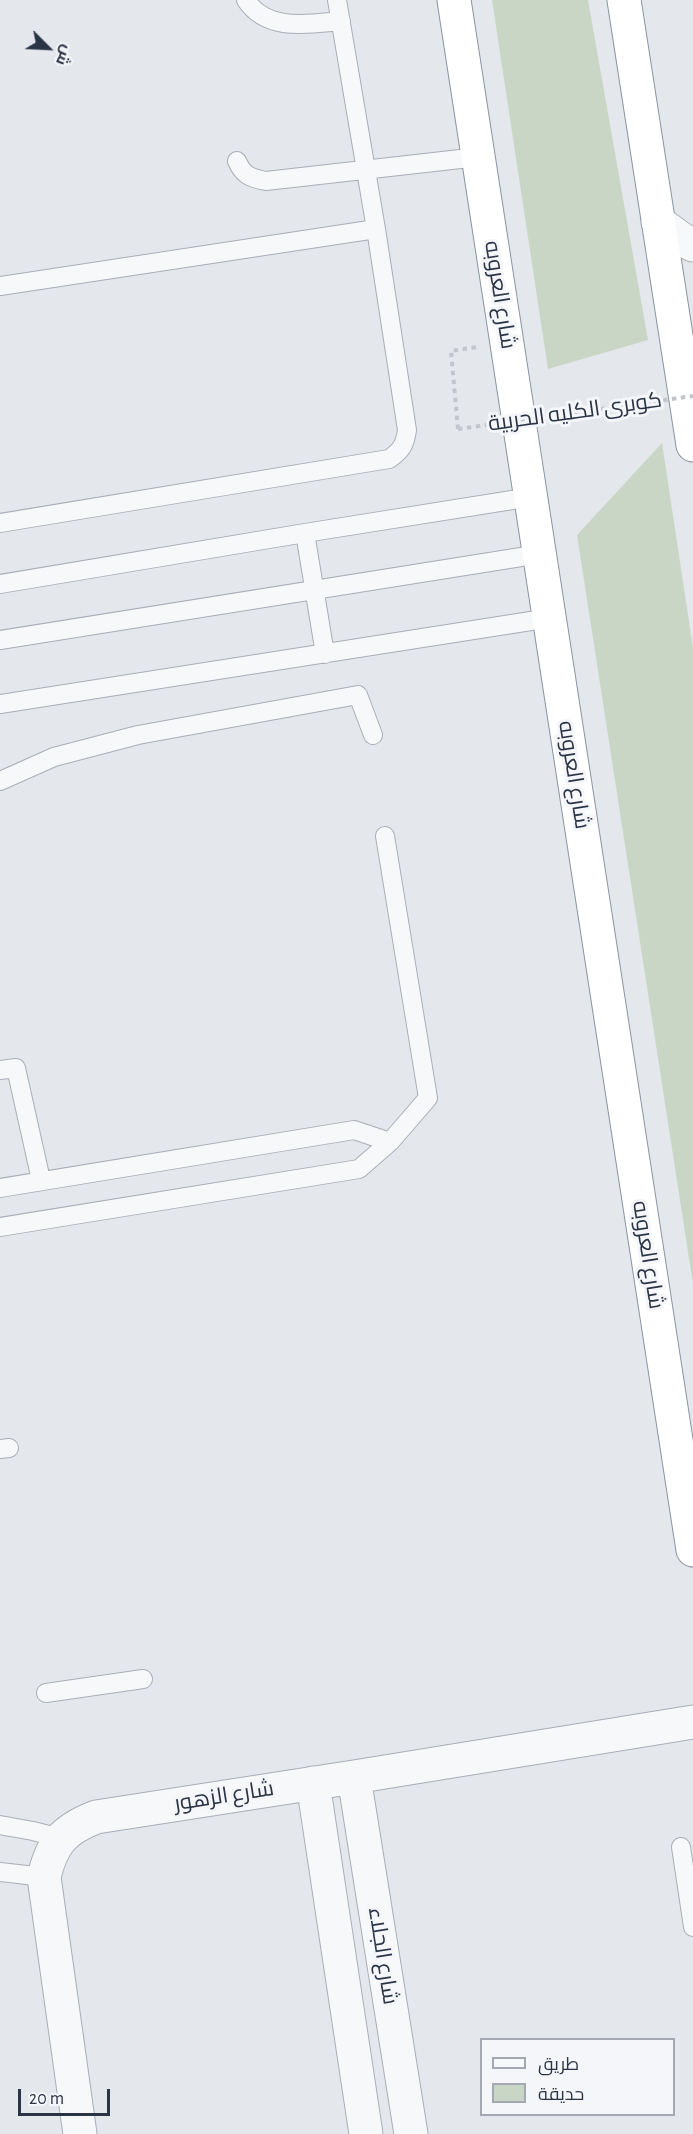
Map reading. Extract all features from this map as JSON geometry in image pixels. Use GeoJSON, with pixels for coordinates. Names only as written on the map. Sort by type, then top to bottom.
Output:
{"type":"FeatureCollection","features":[{"type":"Feature","properties":{"kind":"highway","name":"شارع العروبه"},"geometry":{"type":"LineString","coordinates":[[454,0],[693,1550]]}},
{"type":"Feature","properties":{"kind":"highway"},"geometry":{"type":"LineString","coordinates":[[624,0],[693,445]]}},
{"type":"Feature","properties":{"kind":"street"},"geometry":{"type":"LineString","coordinates":[[658,222],[693,245]]}},
{"type":"Feature","properties":{"kind":"street","name":"شارع الزهور"},"geometry":{"type":"LineString","coordinates":[[80,2134],[44,1877],[49,1856],[60,1838],[77,1824],[96,1817],[354,1778],[693,1722]]}},
{"type":"Feature","properties":{"kind":"street","name":"شارع الجلاء"},"geometry":{"type":"LineString","coordinates":[[354,1778],[411,2134]]}},
{"type":"Feature","properties":{"kind":"street","name":"شارع الجلاء"},"geometry":{"type":"LineString","coordinates":[[313,1783],[366,2134]]}},
{"type":"Feature","properties":{"kind":"lane"},"geometry":{"type":"LineString","coordinates":[[246,0],[267,19],[285,24],[341,21]]}},
{"type":"Feature","properties":{"kind":"lane"},"geometry":{"type":"LineString","coordinates":[[0,522],[389,459],[399,453],[405,444],[407,430],[337,0]]}},
{"type":"Feature","properties":{"kind":"lane"},"geometry":{"type":"LineString","coordinates":[[237,161],[242,172],[251,178],[266,181],[478,157]]}},
{"type":"Feature","properties":{"kind":"lane"},"geometry":{"type":"LineString","coordinates":[[0,286],[376,229]]}},
{"type":"Feature","properties":{"kind":"lane"},"geometry":{"type":"LineString","coordinates":[[0,584],[531,497]]}},
{"type":"Feature","properties":{"kind":"lane"},"geometry":{"type":"LineString","coordinates":[[305,533],[325,654]]}},
{"type":"Feature","properties":{"kind":"lane"},"geometry":{"type":"LineString","coordinates":[[0,640],[540,554]]}},
{"type":"Feature","properties":{"kind":"lane"},"geometry":{"type":"LineString","coordinates":[[0,704],[550,618]]}},
{"type":"Feature","properties":{"kind":"lane"},"geometry":{"type":"LineString","coordinates":[[0,781],[54,757],[138,735],[358,695],[373,735]]}},
{"type":"Feature","properties":{"kind":"lane"},"geometry":{"type":"LineString","coordinates":[[0,1227],[359,1168],[390,1142],[428,1098],[385,836]]}},
{"type":"Feature","properties":{"kind":"lane"},"geometry":{"type":"LineString","coordinates":[[0,1070],[16,1068],[41,1180]]}},
{"type":"Feature","properties":{"kind":"lane"},"geometry":{"type":"LineString","coordinates":[[0,1188],[354,1130],[390,1142]]}},
{"type":"Feature","properties":{"kind":"lane"},"geometry":{"type":"LineString","coordinates":[[46,1693],[143,1680]]}},
{"type":"Feature","properties":{"kind":"lane"},"geometry":{"type":"LineString","coordinates":[[0,1825],[33,1830],[60,1838]]}},
{"type":"Feature","properties":{"kind":"lane"},"geometry":{"type":"LineString","coordinates":[[681,1846],[693,1927]]}},
{"type":"Feature","properties":{"kind":"lane"},"geometry":{"type":"LineString","coordinates":[[0,1872],[44,1877]]}},
{"type":"Feature","properties":{"kind":"path","name":"كوبرى الكليه الحربية"},"geometry":{"type":"LineString","coordinates":[[451,351],[458,429],[693,396]]}},
{"type":"Feature","properties":{"kind":"green space"},"geometry":{"type":"Polygon","coordinates":[[[492,0],[588,0],[648,340],[548,369],[492,0]]]}},
{"type":"Feature","properties":{"kind":"green space"},"geometry":{"type":"Polygon","coordinates":[[[662,443],[693,648],[693,1284],[577,535],[662,443]]]}}]}
